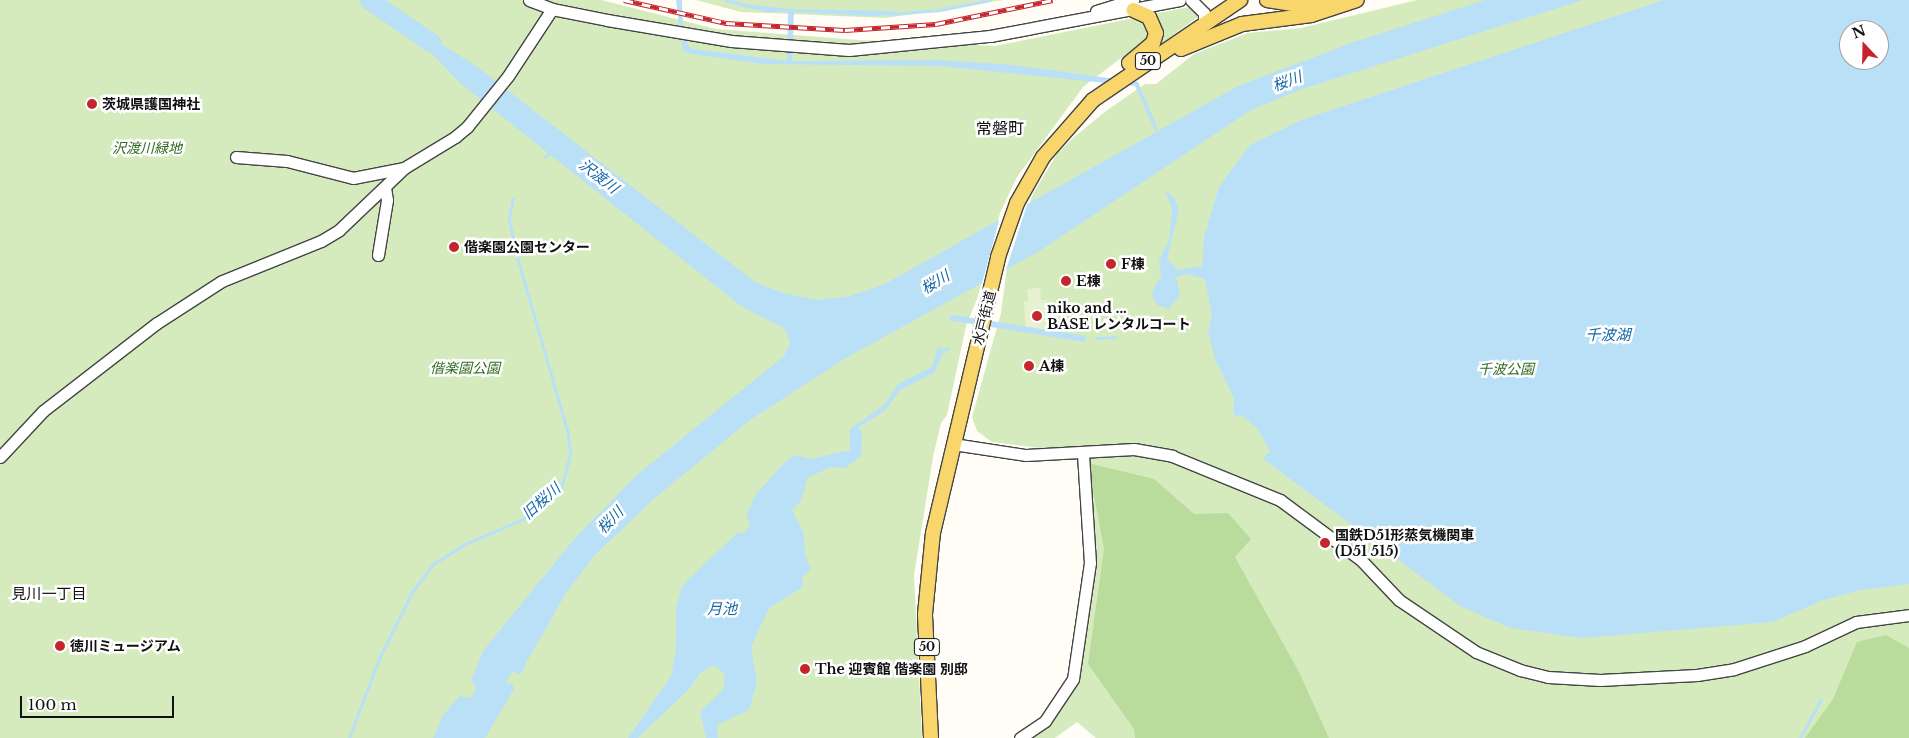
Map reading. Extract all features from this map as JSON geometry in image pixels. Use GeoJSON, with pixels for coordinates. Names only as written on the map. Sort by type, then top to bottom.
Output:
{"type":"FeatureCollection","features":[{"type":"Feature","properties":{"kind":"main road","name":"水戸街道"},"geometry":{"type":"LineString","coordinates":[[931,738],[926,594],[933,533],[1004,237],[1024,188],[1043,157],[1078,114],[1093,100],[1240,0]]}},
{"type":"Feature","properties":{"kind":"main road"},"geometry":{"type":"LineString","coordinates":[[1267,0],[1303,6],[1346,0]]}},
{"type":"Feature","properties":{"kind":"main road"},"geometry":{"type":"LineString","coordinates":[[1078,114],[1104,102],[1182,48],[1207,36],[1242,24],[1310,15],[1357,0]]}},
{"type":"Feature","properties":{"kind":"main road"},"geometry":{"type":"LineString","coordinates":[[1093,100],[1103,82],[1140,55],[1156,38],[1156,27],[1149,17],[1133,5]]}},
{"type":"Feature","properties":{"kind":"street"},"geometry":{"type":"LineString","coordinates":[[529,0],[552,9],[731,42],[849,50],[949,42],[1064,22],[1133,5],[1180,0]]}},
{"type":"Feature","properties":{"kind":"street"},"geometry":{"type":"LineString","coordinates":[[1192,0],[1204,12],[1204,24]]}},
{"type":"Feature","properties":{"kind":"street"},"geometry":{"type":"LineString","coordinates":[[0,457],[43,411],[157,323],[222,282],[322,241],[339,230],[404,168],[455,137],[479,112],[508,76],[552,9]]}},
{"type":"Feature","properties":{"kind":"street"},"geometry":{"type":"LineString","coordinates":[[236,157],[287,162],[353,178],[404,168]]}},
{"type":"Feature","properties":{"kind":"street"},"geometry":{"type":"LineString","coordinates":[[378,255],[387,200],[385,188]]}},
{"type":"Feature","properties":{"kind":"street"},"geometry":{"type":"LineString","coordinates":[[953,444],[1026,455],[1083,454],[1134,449],[1172,456],[1280,500],[1360,560],[1399,600],[1476,652],[1520,670],[1548,677],[1600,680],[1697,674],[1734,668],[1805,646],[1856,622],[1909,616]]}},
{"type":"Feature","properties":{"kind":"street"},"geometry":{"type":"LineString","coordinates":[[1020,738],[1045,721],[1074,679],[1090,563],[1083,454]]}},
{"type":"Feature","properties":{"kind":"green space","name":"偕楽園公園"},"geometry":{"type":"Polygon","coordinates":[[[0,0],[601,0],[716,29],[858,40],[995,46],[1194,6],[1198,17],[1148,53],[1121,58],[1083,87],[1017,177],[1000,213],[977,299],[966,326],[947,415],[941,423],[933,457],[914,575],[922,738],[0,738],[0,0]]]}},
{"type":"Feature","properties":{"kind":"green space"},"geometry":{"type":"Polygon","coordinates":[[[696,0],[1003,0],[886,18],[741,12],[696,0]]]}},
{"type":"Feature","properties":{"kind":"green space","name":"千波公園"},"geometry":{"type":"Polygon","coordinates":[[[1417,0],[1909,0],[1909,738],[1096,738],[1077,722],[1055,738],[1020,738],[1045,721],[1073,679],[1090,563],[1086,460],[1089,446],[1041,448],[992,442],[977,431],[972,417],[1001,313],[1009,251],[1034,192],[1057,154],[1073,138],[1106,111],[1145,84],[1156,84],[1194,54],[1248,33],[1301,28],[1417,0]]]}},
{"type":"Feature","properties":{"kind":"green space","name":"niko and ... BASE レンタルコート"},"geometry":{"type":"Polygon","coordinates":[[[1040,288],[1041,300],[1047,300],[1049,331],[1026,333],[1024,301],[1028,301],[1027,289],[1040,288]]]}},
{"type":"Feature","properties":{"kind":"green space"},"geometry":{"type":"Polygon","coordinates":[[[1088,463],[1154,479],[1194,514],[1228,513],[1251,539],[1235,557],[1299,672],[1329,738],[1135,738],[1134,729],[1088,664],[1104,549],[1088,463]]]}},
{"type":"Feature","properties":{"kind":"green space"},"geometry":{"type":"Polygon","coordinates":[[[1886,635],[1909,648],[1909,738],[1805,738],[1833,699],[1857,642],[1886,635]]]}},
{"type":"Feature","properties":{"kind":"water"},"geometry":{"type":"Polygon","coordinates":[[[676,0],[682,0],[683,26],[688,46],[693,49],[787,61],[788,12],[767,12],[745,7],[746,4],[789,9],[896,11],[893,15],[870,16],[794,12],[792,61],[940,60],[1012,65],[1138,82],[1158,129],[1155,131],[1135,86],[940,66],[763,64],[691,54],[683,50],[676,0]]]}},
{"type":"Feature","properties":{"kind":"water","name":"桜川"},"geometry":{"type":"Polygon","coordinates":[[[1485,0],[1583,0],[1299,90],[1251,110],[1038,252],[846,358],[750,420],[656,497],[595,555],[566,593],[525,665],[523,672],[518,675],[515,671],[511,673],[507,681],[509,685],[512,682],[514,689],[485,738],[433,738],[442,717],[459,696],[471,698],[477,688],[471,681],[483,651],[575,538],[638,474],[784,356],[790,343],[785,329],[741,306],[461,84],[409,30],[412,26],[475,65],[755,282],[784,293],[816,300],[850,296],[883,285],[1240,85],[1354,42],[1485,0]]]}},
{"type":"Feature","properties":{"kind":"water","name":"千波湖"},"geometry":{"type":"Polygon","coordinates":[[[1664,0],[1909,0],[1909,584],[1861,590],[1823,600],[1773,622],[1582,638],[1510,628],[1460,606],[1262,458],[1270,452],[1258,429],[1241,415],[1236,417],[1233,412],[1234,398],[1215,359],[1208,331],[1212,315],[1205,279],[1185,274],[1176,277],[1180,295],[1169,309],[1157,305],[1151,293],[1161,277],[1159,260],[1169,240],[1172,209],[1165,190],[1174,198],[1179,209],[1167,259],[1178,270],[1202,266],[1204,237],[1219,187],[1250,145],[1301,120],[1664,0]]]}},
{"type":"Feature","properties":{"kind":"water"},"geometry":{"type":"Polygon","coordinates":[[[951,315],[1086,336],[1085,342],[950,320],[951,315]]]}},
{"type":"Feature","properties":{"kind":"water","name":"月池"},"geometry":{"type":"Polygon","coordinates":[[[938,347],[945,349],[934,373],[900,390],[886,410],[859,427],[862,434],[861,456],[845,468],[832,467],[808,477],[801,501],[792,510],[804,534],[805,554],[811,569],[802,577],[803,587],[769,608],[751,647],[757,682],[749,710],[717,725],[718,738],[706,738],[700,712],[723,690],[725,675],[714,665],[700,673],[690,688],[638,738],[628,738],[671,676],[676,649],[676,608],[682,586],[737,533],[746,532],[750,522],[746,516],[756,494],[788,459],[796,455],[810,459],[850,450],[850,429],[884,405],[898,384],[932,367],[938,347]]]}},
{"type":"Feature","properties":{"kind":"pier"},"geometry":{"type":"Polygon","coordinates":[[[1028,202],[1005,273],[981,287],[1000,217],[1028,202]]]}},
{"type":"Feature","properties":{"kind":"waterway","name":"沢渡川"},"geometry":{"type":"LineString","coordinates":[[369,0],[432,43]]}},
{"type":"Feature","properties":{"kind":"waterway"},"geometry":{"type":"LineString","coordinates":[[726,0],[749,6]]}},
{"type":"Feature","properties":{"kind":"waterway"},"geometry":{"type":"LineString","coordinates":[[890,14],[940,10],[990,0]]}},
{"type":"Feature","properties":{"kind":"waterway","name":"旧桜川"},"geometry":{"type":"LineString","coordinates":[[545,157],[551,150]]}},
{"type":"Feature","properties":{"kind":"waterway","name":"旧桜川"},"geometry":{"type":"LineString","coordinates":[[349,738],[378,661],[412,592],[433,564],[465,544],[523,519],[562,486],[570,453],[567,430],[517,257],[509,218],[513,198]]}},
{"type":"Feature","properties":{"kind":"waterway"},"geometry":{"type":"LineString","coordinates":[[1096,338],[1115,337]]}},
{"type":"Feature","properties":{"kind":"waterway"},"geometry":{"type":"LineString","coordinates":[[1800,738],[1821,699]]}},
{"type":"Feature","properties":{"kind":"railway"},"geometry":{"type":"LineString","coordinates":[[624,0],[726,23],[845,30],[936,24],[1053,0]]}},
{"type":"Feature","properties":{"kind":"place","name":"茨城県護国神社"},"geometry":{"type":"Point","coordinates":[92,104]}},
{"type":"Feature","properties":{"kind":"place","name":"偕楽園公園センター"},"geometry":{"type":"Point","coordinates":[454,247]}},
{"type":"Feature","properties":{"kind":"place","name":"F棟"},"geometry":{"type":"Point","coordinates":[1111,264]}},
{"type":"Feature","properties":{"kind":"place","name":"E棟"},"geometry":{"type":"Point","coordinates":[1066,281]}},
{"type":"Feature","properties":{"kind":"place","name":"niko and ... BASE レンタルコート"},"geometry":{"type":"Point","coordinates":[1037,316]}},
{"type":"Feature","properties":{"kind":"place","name":"A棟"},"geometry":{"type":"Point","coordinates":[1029,366]}},
{"type":"Feature","properties":{"kind":"place","name":"国鉄D51形蒸気機関車 (D51 515)"},"geometry":{"type":"Point","coordinates":[1325,543]}},
{"type":"Feature","properties":{"kind":"place","name":"徳川ミュージアム"},"geometry":{"type":"Point","coordinates":[60,646]}},
{"type":"Feature","properties":{"kind":"place","name":"The 迎賓館 偕楽園 別邸"},"geometry":{"type":"Point","coordinates":[805,669]}},
{"type":"Feature","properties":{"kind":"district","name":"常磐町"},"geometry":{"type":"Point","coordinates":[1000,128]}},
{"type":"Feature","properties":{"kind":"district","name":"見川一丁目"},"geometry":{"type":"Point","coordinates":[49,594]}},
{"type":"Feature","properties":{"kind":"park label","name":"沢渡川緑地"},"geometry":{"type":"Point","coordinates":[147,148]}}]}
